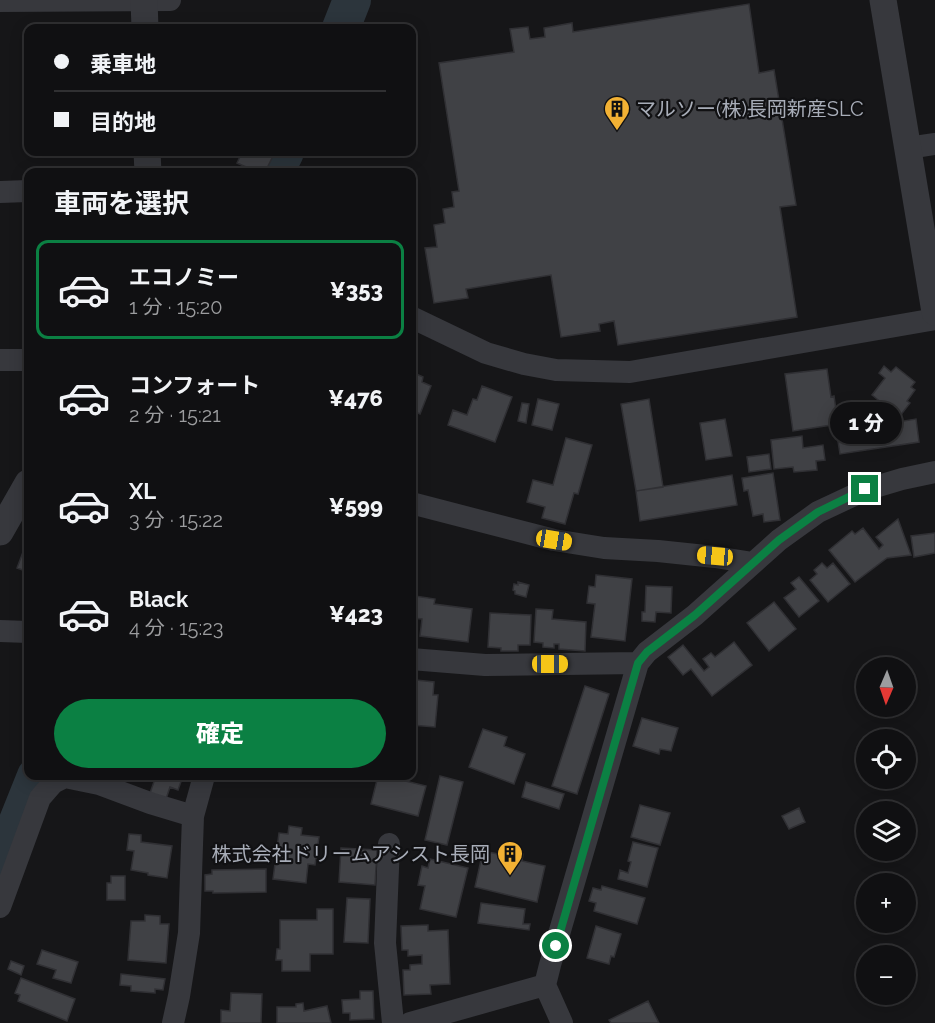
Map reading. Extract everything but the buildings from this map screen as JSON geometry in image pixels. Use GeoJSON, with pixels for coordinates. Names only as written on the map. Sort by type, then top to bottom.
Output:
{"type":"FeatureCollection","features":[{"type":"Feature","properties":{"kind":"street"},"geometry":{"type":"LineString","coordinates":[[144,0],[145,24]]}},
{"type":"Feature","properties":{"kind":"street"},"geometry":{"type":"LineString","coordinates":[[0,1],[171,0]]}},
{"type":"Feature","properties":{"kind":"street"},"geometry":{"type":"LineString","coordinates":[[883,0],[935,312]]}},
{"type":"Feature","properties":{"kind":"street"},"geometry":{"type":"LineString","coordinates":[[908,148],[935,144]]}},
{"type":"Feature","properties":{"kind":"street"},"geometry":{"type":"LineString","coordinates":[[0,192],[24,191]]}},
{"type":"Feature","properties":{"kind":"street"},"geometry":{"type":"LineString","coordinates":[[416,318],[486,353],[525,364],[556,370],[621,372],[935,319]]}},
{"type":"Feature","properties":{"kind":"street"},"geometry":{"type":"LineString","coordinates":[[0,360],[24,360]]}},
{"type":"Feature","properties":{"kind":"street"},"geometry":{"type":"LineString","coordinates":[[562,1023],[546,985],[550,965],[638,663],[647,652],[695,615],[779,540],[818,512],[865,489],[935,472]]}},
{"type":"Feature","properties":{"kind":"street"},"geometry":{"type":"LineString","coordinates":[[0,532],[24,490]]}},
{"type":"Feature","properties":{"kind":"street"},"geometry":{"type":"LineString","coordinates":[[416,504],[554,540],[604,548],[715,556],[753,563]]}},
{"type":"Feature","properties":{"kind":"street"},"geometry":{"type":"LineString","coordinates":[[0,630],[24,632]]}},
{"type":"Feature","properties":{"kind":"street"},"geometry":{"type":"LineString","coordinates":[[416,659],[485,665],[638,663]]}},
{"type":"Feature","properties":{"kind":"street"},"geometry":{"type":"LineString","coordinates":[[0,907],[40,798],[53,783],[59,780]]}},
{"type":"Feature","properties":{"kind":"street"},"geometry":{"type":"LineString","coordinates":[[80,780],[99,784],[193,816]]}},
{"type":"Feature","properties":{"kind":"street"},"geometry":{"type":"LineString","coordinates":[[172,1023],[179,996],[189,933],[193,816],[203,780]]}},
{"type":"Feature","properties":{"kind":"street"},"geometry":{"type":"LineString","coordinates":[[389,844],[385,943],[393,1023]]}},
{"type":"Feature","properties":{"kind":"street"},"geometry":{"type":"LineString","coordinates":[[410,1023],[546,985]]}},
{"type":"Feature","properties":{"kind":"waterway"},"geometry":{"type":"LineString","coordinates":[[343,24],[352,0]]}},
{"type":"Feature","properties":{"kind":"waterway"},"geometry":{"type":"LineString","coordinates":[[277,168],[283,156]]}},
{"type":"Feature","properties":{"kind":"waterway"},"geometry":{"type":"LineString","coordinates":[[0,866],[34,780]]}},
{"type":"Feature","properties":{"kind":"place","name":"マルソー(株)長岡新産SLC"},"geometry":{"type":"Point","coordinates":[617,132]}},
{"type":"Feature","properties":{"kind":"place","name":"株式会社ドリームアシスト長岡"},"geometry":{"type":"Point","coordinates":[510,877]}},
{"type":"Feature","properties":{"kind":"route"},"geometry":{"type":"LineString","coordinates":[[556,946],[638,663],[647,652],[695,615],[779,540],[818,512],[865,489]]}}]}
